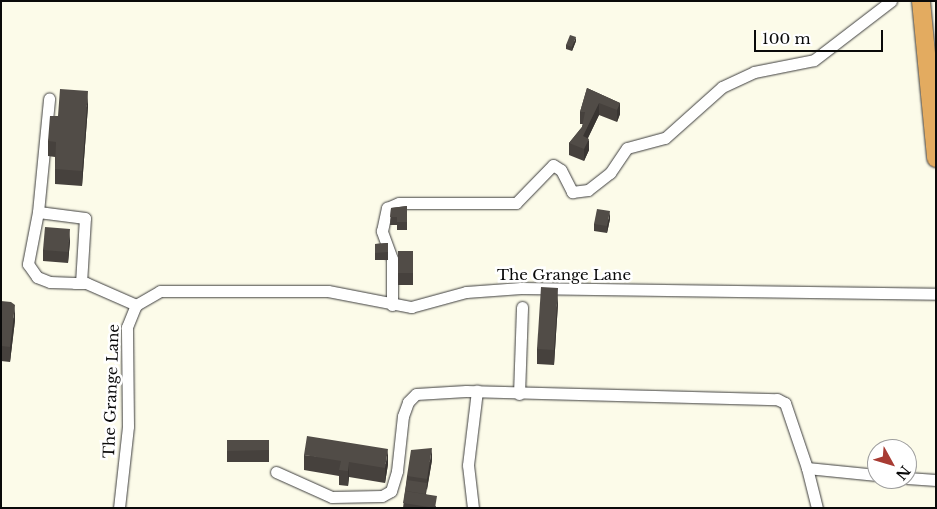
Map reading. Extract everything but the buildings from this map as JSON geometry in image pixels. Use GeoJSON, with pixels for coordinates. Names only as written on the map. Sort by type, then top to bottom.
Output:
{"type":"FeatureCollection","features":[{"type":"Feature","properties":{"kind":"highway"},"geometry":{"type":"LineString","coordinates":[[921,1],[936,158]]}},
{"type":"Feature","properties":{"kind":"street"},"geometry":{"type":"LineString","coordinates":[[392,305],[392,259],[382,231],[387,208],[399,204],[516,203],[553,165],[561,170],[572,192],[588,190],[610,173],[627,148],[665,138],[722,88],[754,72],[814,60],[891,1]]}},
{"type":"Feature","properties":{"kind":"street"},"geometry":{"type":"LineString","coordinates":[[49,99],[38,212],[29,248],[33,273],[50,282],[81,283],[111,291],[136,305]]}},
{"type":"Feature","properties":{"kind":"street"},"geometry":{"type":"LineString","coordinates":[[38,212],[85,218],[81,283]]}},
{"type":"Feature","properties":{"kind":"street","name":"The Grange Lane"},"geometry":{"type":"LineString","coordinates":[[119,508],[128,426],[125,342],[136,305],[151,294],[166,290],[328,291],[392,305],[412,307],[466,292],[522,288],[936,294]]}},
{"type":"Feature","properties":{"kind":"street"},"geometry":{"type":"LineString","coordinates":[[519,394],[522,306]]}},
{"type":"Feature","properties":{"kind":"street"},"geometry":{"type":"LineString","coordinates":[[276,472],[332,497],[382,496],[391,491],[397,471],[403,416],[412,398],[436,391],[777,399],[786,403],[807,468],[817,508]]}},
{"type":"Feature","properties":{"kind":"street"},"geometry":{"type":"LineString","coordinates":[[472,508],[468,465],[477,391]]}},
{"type":"Feature","properties":{"kind":"street"},"geometry":{"type":"LineString","coordinates":[[807,468],[867,474]]}},
{"type":"Feature","properties":{"kind":"street"},"geometry":{"type":"LineString","coordinates":[[917,479],[936,480]]}}]}
